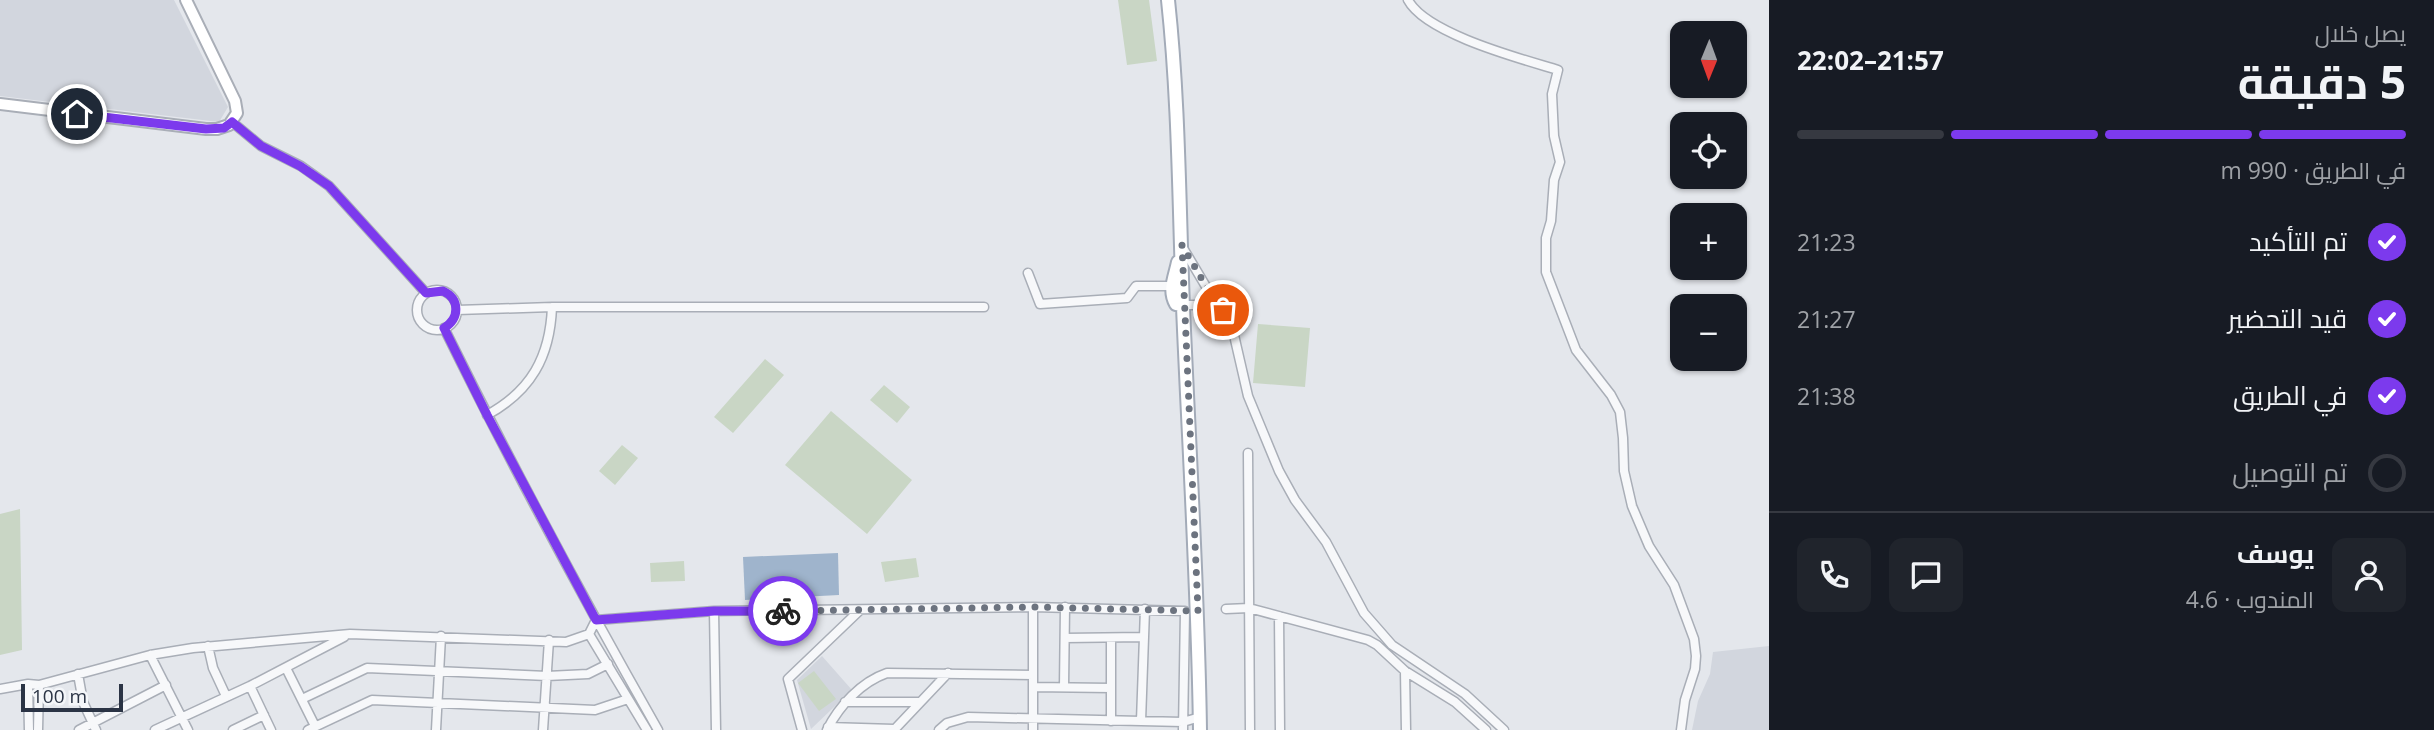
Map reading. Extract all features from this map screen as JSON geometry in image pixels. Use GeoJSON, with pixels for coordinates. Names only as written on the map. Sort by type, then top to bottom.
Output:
{"type":"FeatureCollection","features":[{"type":"Feature","properties":{"kind":"main road"},"geometry":{"type":"LineString","coordinates":[[1168,0],[1173,50],[1182,245],[1192,611],[1200,723]]}},
{"type":"Feature","properties":{"kind":"main road"},"geometry":{"type":"LineString","coordinates":[[1182,245],[1172,286],[1175,302],[1183,305]]}},
{"type":"Feature","properties":{"kind":"street"},"geometry":{"type":"LineString","coordinates":[[0,104],[206,129],[224,128],[232,122],[237,113],[236,101],[186,0]]}},
{"type":"Feature","properties":{"kind":"street"},"geometry":{"type":"LineString","coordinates":[[1409,0],[1417,12],[1451,33],[1558,70],[1552,94],[1560,162],[1554,180],[1546,238],[1546,272],[1576,350],[1611,395],[1619,412],[1624,471],[1632,506],[1649,546],[1674,585],[1694,639],[1695,670],[1685,700],[1681,730]]}},
{"type":"Feature","properties":{"kind":"street"},"geometry":{"type":"LineString","coordinates":[[232,122],[261,146],[300,166],[329,186],[426,293]]}},
{"type":"Feature","properties":{"kind":"street"},"geometry":{"type":"LineString","coordinates":[[1182,245],[1217,305],[1227,315],[1234,331],[1248,396],[1279,471],[1294,500],[1326,542],[1364,613],[1392,645],[1465,694],[1504,730]]}},
{"type":"Feature","properties":{"kind":"street"},"geometry":{"type":"LineString","coordinates":[[1028,273],[1040,304],[1127,298],[1136,286],[1172,286]]}},
{"type":"Feature","properties":{"kind":"street"},"geometry":{"type":"LineString","coordinates":[[436,290],[453,298],[457,310],[452,323],[444,328],[427,327],[418,317],[418,304],[426,293],[436,290]]}},
{"type":"Feature","properties":{"kind":"street"},"geometry":{"type":"LineString","coordinates":[[1183,305],[1217,305]]}},
{"type":"Feature","properties":{"kind":"street"},"geometry":{"type":"LineString","coordinates":[[457,310],[552,307],[984,307]]}},
{"type":"Feature","properties":{"kind":"street"},"geometry":{"type":"LineString","coordinates":[[487,415],[509,404],[539,367],[551,328],[552,307]]}},
{"type":"Feature","properties":{"kind":"street"},"geometry":{"type":"LineString","coordinates":[[444,328],[596,620],[659,730],[665,727],[668,730]]}},
{"type":"Feature","properties":{"kind":"street"},"geometry":{"type":"LineString","coordinates":[[1248,453],[1250,730]]}},
{"type":"Feature","properties":{"kind":"street"},"geometry":{"type":"LineString","coordinates":[[1032,730],[1033,607]]}},
{"type":"Feature","properties":{"kind":"street"},"geometry":{"type":"LineString","coordinates":[[596,620],[714,611],[1065,607],[1192,611],[1183,726]]}},
{"type":"Feature","properties":{"kind":"street"},"geometry":{"type":"LineString","coordinates":[[1064,687],[1065,607]]}},
{"type":"Feature","properties":{"kind":"street"},"geometry":{"type":"LineString","coordinates":[[1226,609],[1250,608],[1368,640],[1405,671],[1455,702],[1486,730]]}},
{"type":"Feature","properties":{"kind":"street"},"geometry":{"type":"LineString","coordinates":[[1141,721],[1145,609]]}},
{"type":"Feature","properties":{"kind":"street"},"geometry":{"type":"LineString","coordinates":[[714,611],[716,730]]}},
{"type":"Feature","properties":{"kind":"street"},"geometry":{"type":"LineString","coordinates":[[802,730],[788,679],[859,611]]}},
{"type":"Feature","properties":{"kind":"street"},"geometry":{"type":"LineString","coordinates":[[1279,616],[1280,730]]}},
{"type":"Feature","properties":{"kind":"street"},"geometry":{"type":"LineString","coordinates":[[0,689],[28,684],[40,685],[150,655],[208,646],[350,634],[566,642],[589,634],[596,620]]}},
{"type":"Feature","properties":{"kind":"street"},"geometry":{"type":"LineString","coordinates":[[155,730],[250,686],[350,634]]}},
{"type":"Feature","properties":{"kind":"street"},"geometry":{"type":"LineString","coordinates":[[589,634],[647,730]]}},
{"type":"Feature","properties":{"kind":"street"},"geometry":{"type":"LineString","coordinates":[[436,730],[441,636]]}},
{"type":"Feature","properties":{"kind":"street"},"geometry":{"type":"LineString","coordinates":[[1065,638],[1143,637]]}},
{"type":"Feature","properties":{"kind":"street"},"geometry":{"type":"LineString","coordinates":[[1111,638],[1111,721]]}},
{"type":"Feature","properties":{"kind":"street"},"geometry":{"type":"LineString","coordinates":[[543,730],[549,640]]}},
{"type":"Feature","properties":{"kind":"street"},"geometry":{"type":"LineString","coordinates":[[208,646],[213,668],[226,696]]}},
{"type":"Feature","properties":{"kind":"street"},"geometry":{"type":"LineString","coordinates":[[150,655],[188,730]]}},
{"type":"Feature","properties":{"kind":"street"},"geometry":{"type":"LineString","coordinates":[[302,699],[367,668],[547,676],[588,674],[608,664]]}},
{"type":"Feature","properties":{"kind":"street"},"geometry":{"type":"LineString","coordinates":[[286,668],[302,699],[311,729],[372,700],[595,710],[628,699]]}},
{"type":"Feature","properties":{"kind":"street"},"geometry":{"type":"LineString","coordinates":[[1405,671],[1406,730]]}},
{"type":"Feature","properties":{"kind":"street"},"geometry":{"type":"LineString","coordinates":[[827,729],[845,702],[887,673],[1033,675]]}},
{"type":"Feature","properties":{"kind":"street"},"geometry":{"type":"LineString","coordinates":[[827,729],[894,729],[948,673]]}},
{"type":"Feature","properties":{"kind":"street"},"geometry":{"type":"LineString","coordinates":[[78,674],[81,697],[94,727]]}},
{"type":"Feature","properties":{"kind":"street"},"geometry":{"type":"LineString","coordinates":[[28,684],[29,730]]}},
{"type":"Feature","properties":{"kind":"street"},"geometry":{"type":"LineString","coordinates":[[38,730],[40,685]]}},
{"type":"Feature","properties":{"kind":"street"},"geometry":{"type":"LineString","coordinates":[[79,730],[94,727],[166,685]]}},
{"type":"Feature","properties":{"kind":"street"},"geometry":{"type":"LineString","coordinates":[[250,686],[271,730]]}},
{"type":"Feature","properties":{"kind":"street"},"geometry":{"type":"LineString","coordinates":[[1033,687],[1111,688]]}},
{"type":"Feature","properties":{"kind":"street"},"geometry":{"type":"LineString","coordinates":[[845,702],[919,702]]}},
{"type":"Feature","properties":{"kind":"street"},"geometry":{"type":"LineString","coordinates":[[233,730],[264,715]]}},
{"type":"Feature","properties":{"kind":"street"},"geometry":{"type":"LineString","coordinates":[[939,730],[947,723],[968,717],[1141,721],[1183,726],[1200,723]]}},
{"type":"Feature","properties":{"kind":"shaded area"},"geometry":{"type":"Polygon","coordinates":[[[0,0],[174,0],[228,107],[219,122],[0,96],[0,0]]]}},
{"type":"Feature","properties":{"kind":"shaded area"},"geometry":{"type":"Polygon","coordinates":[[[1769,646],[1769,730],[1692,730],[1698,701],[1710,674],[1713,652],[1769,646]]]}},
{"type":"Feature","properties":{"kind":"shaded area"},"geometry":{"type":"Polygon","coordinates":[[[822,656],[852,690],[811,729],[797,680],[822,656]]]}},
{"type":"Feature","properties":{"kind":"green space"},"geometry":{"type":"Polygon","coordinates":[[[1118,0],[1149,0],[1157,61],[1127,65],[1118,0]]]}},
{"type":"Feature","properties":{"kind":"green space"},"geometry":{"type":"Polygon","coordinates":[[[1258,324],[1310,328],[1305,387],[1253,383],[1258,324]]]}},
{"type":"Feature","properties":{"kind":"green space"},"geometry":{"type":"Polygon","coordinates":[[[765,359],[784,375],[733,433],[714,417],[765,359]]]}},
{"type":"Feature","properties":{"kind":"green space"},"geometry":{"type":"Polygon","coordinates":[[[884,385],[910,407],[897,423],[870,400],[884,385]]]}},
{"type":"Feature","properties":{"kind":"green space"},"geometry":{"type":"Polygon","coordinates":[[[831,411],[912,480],[867,534],[785,465],[831,411]]]}},
{"type":"Feature","properties":{"kind":"green space"},"geometry":{"type":"Polygon","coordinates":[[[622,445],[638,458],[615,485],[599,471],[622,445]]]}},
{"type":"Feature","properties":{"kind":"green space"},"geometry":{"type":"Polygon","coordinates":[[[20,509],[22,650],[0,655],[0,514],[20,509]]]}},
{"type":"Feature","properties":{"kind":"green space"},"geometry":{"type":"Polygon","coordinates":[[[916,558],[919,577],[885,582],[881,562],[916,558]]]}},
{"type":"Feature","properties":{"kind":"green space"},"geometry":{"type":"Polygon","coordinates":[[[684,561],[685,581],[651,582],[650,563],[684,561]]]}},
{"type":"Feature","properties":{"kind":"green space"},"geometry":{"type":"Polygon","coordinates":[[[814,671],[836,699],[819,711],[798,683],[814,671]]]}},
{"type":"Feature","properties":{"kind":"water"},"geometry":{"type":"Polygon","coordinates":[[[838,553],[839,595],[745,600],[743,557],[838,553]]]}},
{"type":"Feature","properties":{"kind":"way so far"},"geometry":{"type":"LineString","coordinates":[[783,611],[1033,607],[1198,611],[1182,245],[1217,305],[1223,310]]}},
{"type":"Feature","properties":{"kind":"route"},"geometry":{"type":"LineString","coordinates":[[77,114],[206,129],[224,128],[232,122],[261,146],[300,166],[329,186],[426,293],[443,291],[453,298],[457,310],[455,317],[452,323],[444,328],[596,620],[714,611],[783,611]]}}]}
